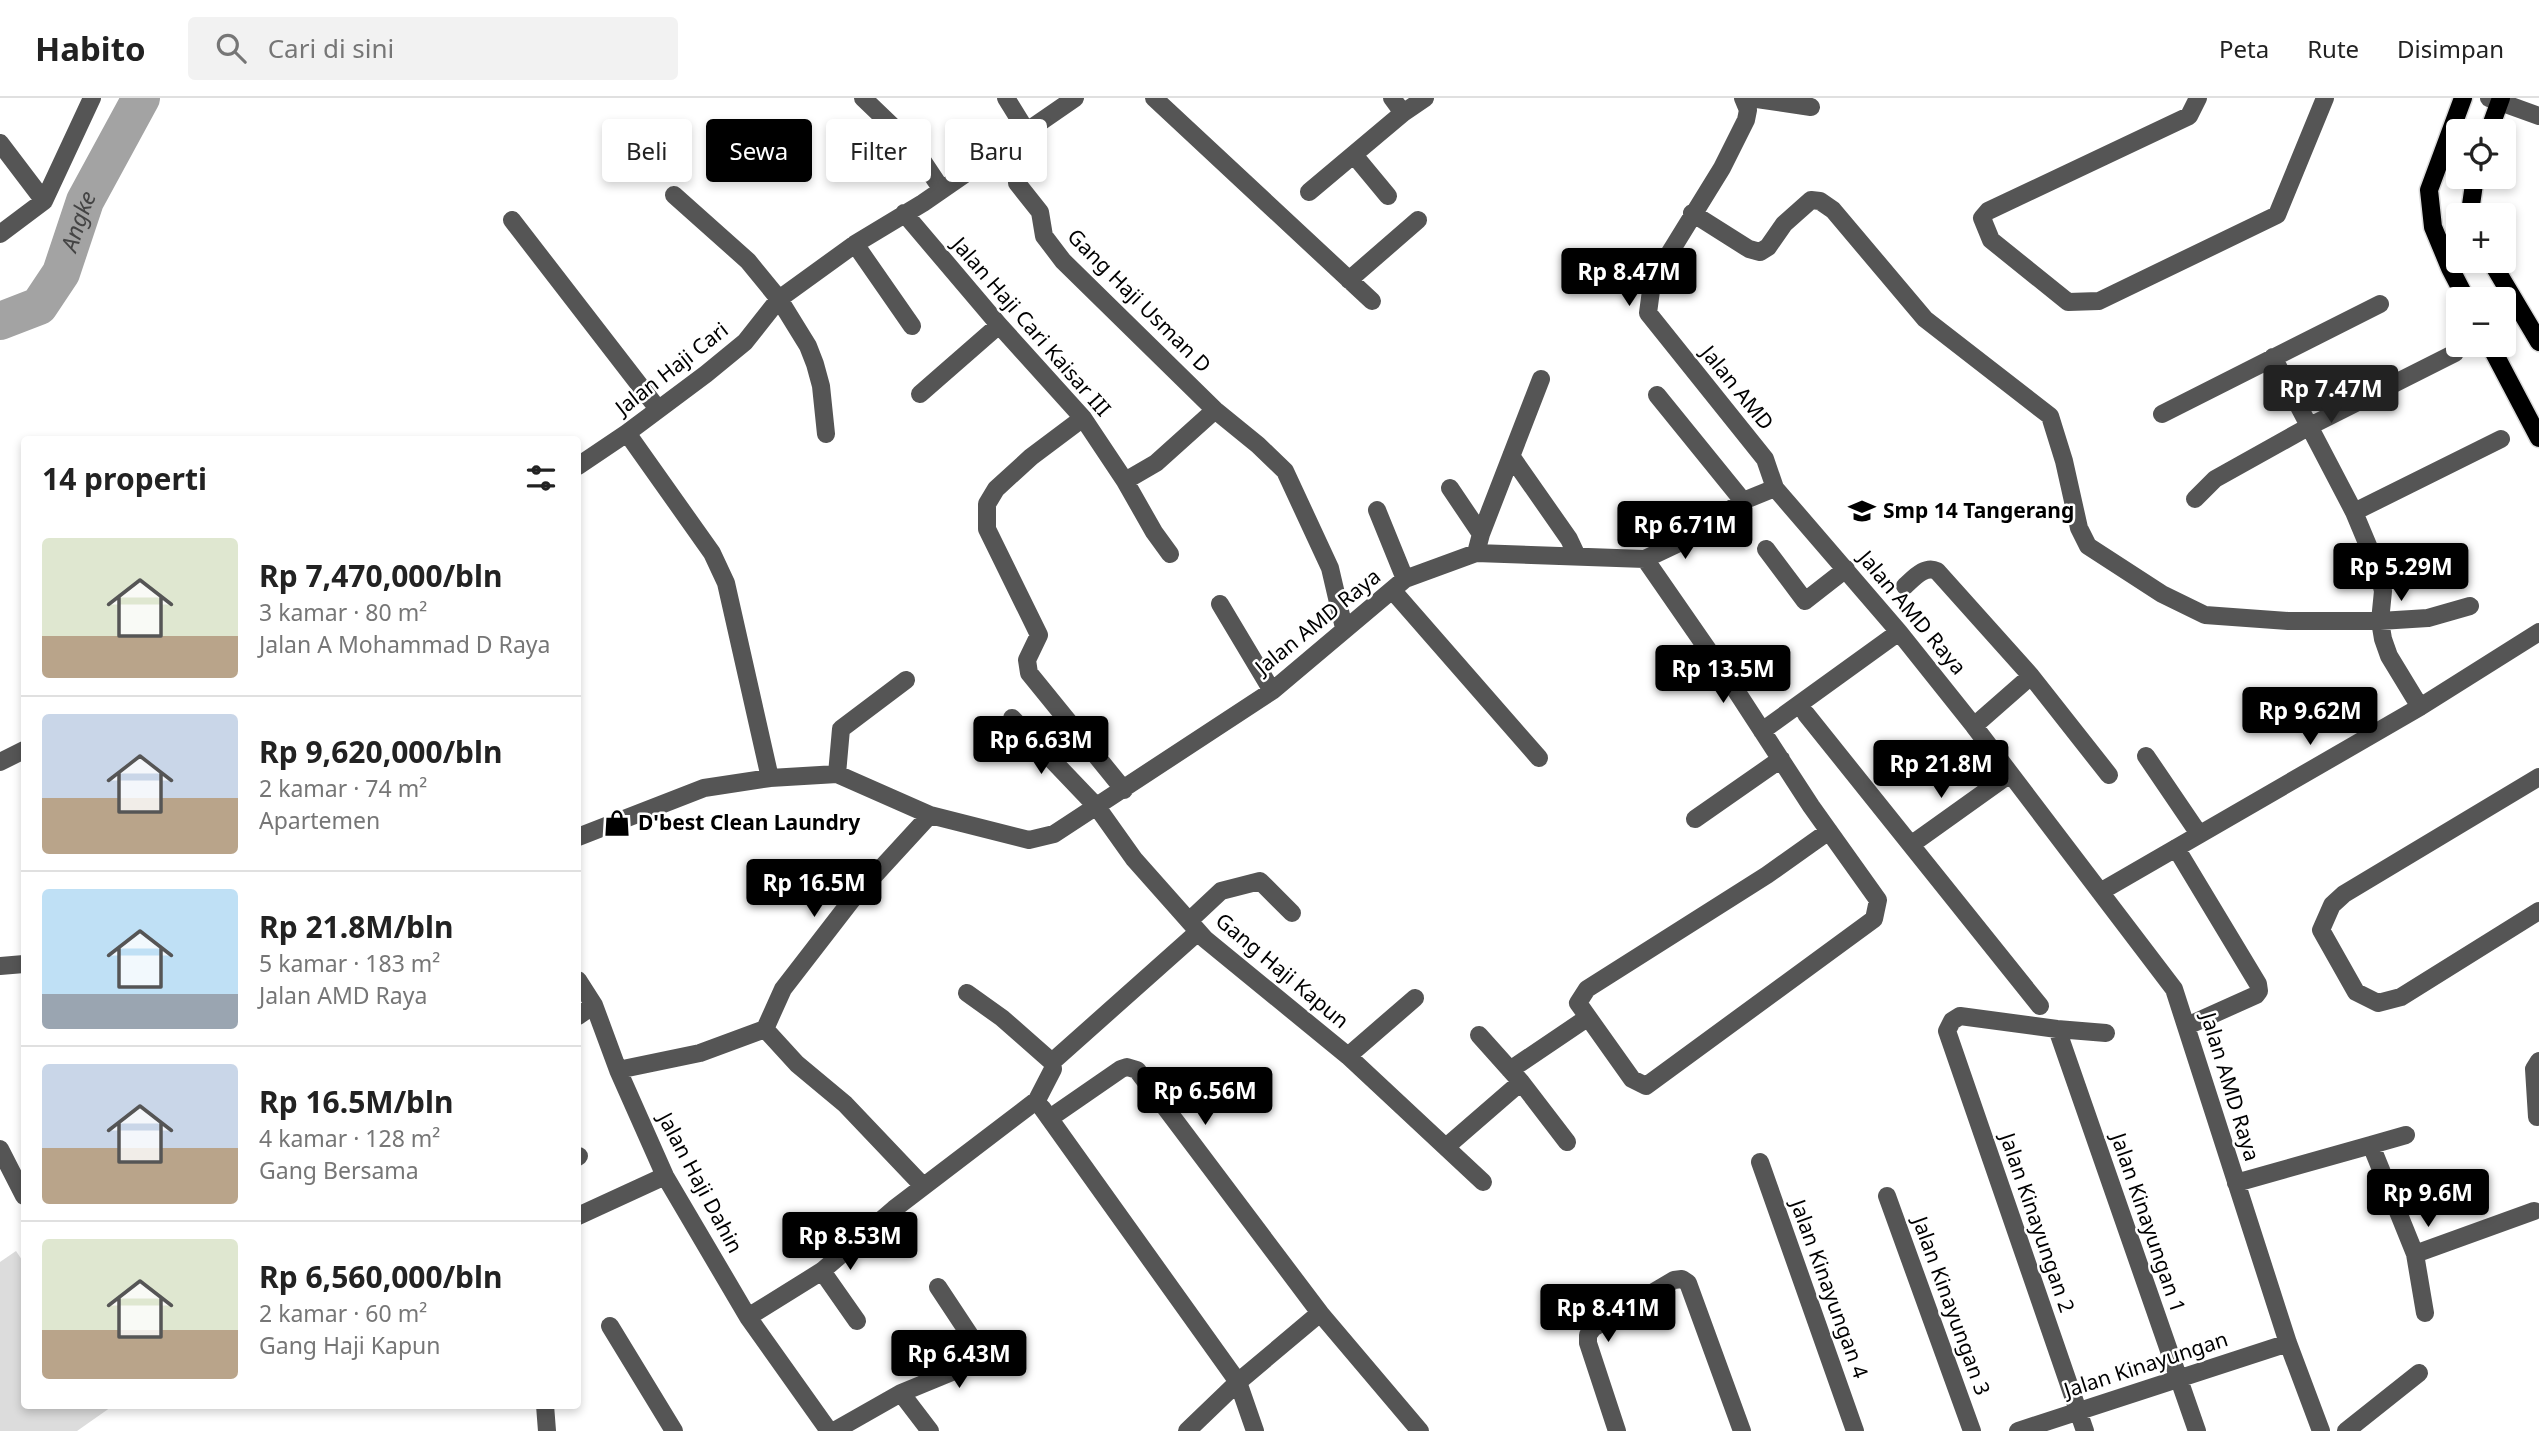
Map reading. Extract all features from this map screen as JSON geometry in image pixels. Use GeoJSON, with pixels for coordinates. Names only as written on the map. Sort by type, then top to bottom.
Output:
{"type":"FeatureCollection","features":[{"type":"Feature","properties":{"kind":"main road"},"geometry":{"type":"LineString","coordinates":[[2460,287],[2433,227],[2429,190],[2463,98]]}},
{"type":"Feature","properties":{"kind":"main road"},"geometry":{"type":"LineString","coordinates":[[2492,119],[2496,99]]}},
{"type":"Feature","properties":{"kind":"main road"},"geometry":{"type":"LineString","coordinates":[[2498,273],[2539,342]]}},
{"type":"Feature","properties":{"kind":"main road"},"geometry":{"type":"LineString","coordinates":[[2496,357],[2539,438]]}},
{"type":"Feature","properties":{"kind":"street"},"geometry":{"type":"LineString","coordinates":[[0,234],[44,201],[92,98]]}},
{"type":"Feature","properties":{"kind":"street"},"geometry":{"type":"LineString","coordinates":[[863,98],[912,145],[942,190]]}},
{"type":"Feature","properties":{"kind":"street"},"geometry":{"type":"LineString","coordinates":[[1006,98],[1019,119]]}},
{"type":"Feature","properties":{"kind":"street","name":"Jalan Haji Cari"},"geometry":{"type":"LineString","coordinates":[[1045,119],[1075,98]]}},
{"type":"Feature","properties":{"kind":"street"},"geometry":{"type":"LineString","coordinates":[[1154,98],[1371,301]]}},
{"type":"Feature","properties":{"kind":"street"},"geometry":{"type":"LineString","coordinates":[[1392,98],[1404,113]]}},
{"type":"Feature","properties":{"kind":"street"},"geometry":{"type":"LineString","coordinates":[[1309,192],[1425,98]]}},
{"type":"Feature","properties":{"kind":"street","name":"Jalan AMD"},"geometry":{"type":"LineString","coordinates":[[1743,98],[1748,110],[1746,120],[1722,168],[1692,213],[1652,283],[1648,313],[1765,459],[1775,488]]}},
{"type":"Feature","properties":{"kind":"street"},"geometry":{"type":"LineString","coordinates":[[1750,98],[1811,107]]}},
{"type":"Feature","properties":{"kind":"street"},"geometry":{"type":"LineString","coordinates":[[2198,98],[2189,116],[1988,211],[1982,218],[1991,240],[2068,302],[2099,301],[2277,215],[2325,98]]}},
{"type":"Feature","properties":{"kind":"street"},"geometry":{"type":"LineString","coordinates":[[2496,99],[2539,116]]}},
{"type":"Feature","properties":{"kind":"street"},"geometry":{"type":"LineString","coordinates":[[0,143],[44,201]]}},
{"type":"Feature","properties":{"kind":"street"},"geometry":{"type":"LineString","coordinates":[[1353,155],[1388,196]]}},
{"type":"Feature","properties":{"kind":"street","name":"Jalan Haji Cari"},"geometry":{"type":"LineString","coordinates":[[581,464],[627,433],[745,342],[779,299],[855,244],[954,182]]}},
{"type":"Feature","properties":{"kind":"street","name":"Gang Haji Usman D"},"geometry":{"type":"LineString","coordinates":[[1017,183],[1040,212],[1044,236],[1053,250],[1216,410],[1285,471],[1330,568],[1344,628]]}},
{"type":"Feature","properties":{"kind":"street"},"geometry":{"type":"LineString","coordinates":[[674,195],[748,261],[779,299],[808,346],[815,364],[821,386],[826,434]]}},
{"type":"Feature","properties":{"kind":"street"},"geometry":{"type":"LineString","coordinates":[[1692,213],[1749,249],[1760,252],[1768,247],[1784,224],[1811,200],[1820,201],[1833,210],[1925,319],[2050,416],[2064,461],[2079,528],[2088,546],[2162,594],[2205,615],[2288,621],[2428,618],[2470,606]]}},
{"type":"Feature","properties":{"kind":"street","name":"Jalan Haji Cari Kaisar III"},"geometry":{"type":"LineString","coordinates":[[904,213],[999,325],[1083,418],[1170,554]]}},
{"type":"Feature","properties":{"kind":"street"},"geometry":{"type":"LineString","coordinates":[[512,220],[659,409]]}},
{"type":"Feature","properties":{"kind":"street"},"geometry":{"type":"LineString","coordinates":[[1349,280],[1418,220]]}},
{"type":"Feature","properties":{"kind":"street"},"geometry":{"type":"LineString","coordinates":[[855,244],[912,326]]}},
{"type":"Feature","properties":{"kind":"street"},"geometry":{"type":"LineString","coordinates":[[2162,414],[2380,304]]}},
{"type":"Feature","properties":{"kind":"street"},"geometry":{"type":"LineString","coordinates":[[920,394],[999,325]]}},
{"type":"Feature","properties":{"kind":"street"},"geometry":{"type":"LineString","coordinates":[[2195,499],[2215,480],[2310,426],[2447,357]]}},
{"type":"Feature","properties":{"kind":"street"},"geometry":{"type":"LineString","coordinates":[[2273,358],[2354,512],[2377,568],[2383,591],[2380,621],[2383,639],[2389,656],[2420,707]]}},
{"type":"Feature","properties":{"kind":"street"},"geometry":{"type":"LineString","coordinates":[[1476,553],[1541,379]]}},
{"type":"Feature","properties":{"kind":"street"},"geometry":{"type":"LineString","coordinates":[[1657,395],[1743,501]]}},
{"type":"Feature","properties":{"kind":"street"},"geometry":{"type":"LineString","coordinates":[[1125,481],[1156,463],[1216,410]]}},
{"type":"Feature","properties":{"kind":"street"},"geometry":{"type":"LineString","coordinates":[[1083,418],[1031,457],[996,489],[987,504],[987,529],[1039,635],[1027,660],[1029,673],[1124,790]]}},
{"type":"Feature","properties":{"kind":"street"},"geometry":{"type":"LineString","coordinates":[[627,433],[712,553],[726,583],[771,778]]}},
{"type":"Feature","properties":{"kind":"street"},"geometry":{"type":"LineString","coordinates":[[2354,512],[2501,439]]}},
{"type":"Feature","properties":{"kind":"street"},"geometry":{"type":"LineString","coordinates":[[1511,456],[1569,538],[1577,556]]}},
{"type":"Feature","properties":{"kind":"street"},"geometry":{"type":"LineString","coordinates":[[1450,488],[1481,534]]}},
{"type":"Feature","properties":{"kind":"street","name":"Jalan AMD Raya"},"geometry":{"type":"LineString","coordinates":[[581,836],[704,788],[771,778],[837,774],[930,815],[1029,840],[1054,834],[1272,691],[1344,628],[1399,585],[1476,553],[1645,559],[1683,541],[1743,501],[1775,488],[1899,632],[1975,726],[2174,989],[2288,1343],[2321,1431]]}},
{"type":"Feature","properties":{"kind":"street"},"geometry":{"type":"LineString","coordinates":[[1377,510],[1399,585],[1539,758]]}},
{"type":"Feature","properties":{"kind":"street"},"geometry":{"type":"LineString","coordinates":[[1766,549],[1805,601],[1846,569]]}},
{"type":"Feature","properties":{"kind":"street"},"geometry":{"type":"LineString","coordinates":[[1645,559],[1878,900],[1874,919],[1646,1086],[1632,1079],[1578,1003],[1587,989],[1768,875],[1829,831]]}},
{"type":"Feature","properties":{"kind":"street"},"geometry":{"type":"LineString","coordinates":[[1905,586],[1926,569],[1937,571],[2031,676],[2109,775]]}},
{"type":"Feature","properties":{"kind":"street"},"geometry":{"type":"LineString","coordinates":[[1220,604],[1272,691]]}},
{"type":"Feature","properties":{"kind":"street"},"geometry":{"type":"LineString","coordinates":[[1762,731],[1899,632]]}},
{"type":"Feature","properties":{"kind":"street"},"geometry":{"type":"LineString","coordinates":[[2100,892],[2420,707],[2539,632]]}},
{"type":"Feature","properties":{"kind":"street"},"geometry":{"type":"LineString","coordinates":[[1975,726],[2031,676]]}},
{"type":"Feature","properties":{"kind":"street"},"geometry":{"type":"LineString","coordinates":[[837,774],[841,729],[906,680]]}},
{"type":"Feature","properties":{"kind":"street"},"geometry":{"type":"LineString","coordinates":[[1806,714],[2039,1006]]}},
{"type":"Feature","properties":{"kind":"street","name":"Gang Haji Kapun"},"geometry":{"type":"LineString","coordinates":[[1012,718],[1097,807],[1134,859],[1205,939],[1348,1056],[1483,1182]]}},
{"type":"Feature","properties":{"kind":"street"},"geometry":{"type":"LineString","coordinates":[[0,762],[21,752]]}},
{"type":"Feature","properties":{"kind":"street"},"geometry":{"type":"LineString","coordinates":[[2146,756],[2199,834]]}},
{"type":"Feature","properties":{"kind":"street"},"geometry":{"type":"LineString","coordinates":[[1695,819],[1781,759]]}},
{"type":"Feature","properties":{"kind":"street"},"geometry":{"type":"LineString","coordinates":[[1912,845],[2010,774]]}},
{"type":"Feature","properties":{"kind":"street"},"geometry":{"type":"LineString","coordinates":[[2539,777],[2344,894],[2332,905],[2321,930],[2356,992],[2378,1003],[2401,997],[2539,911]]}},
{"type":"Feature","properties":{"kind":"street"},"geometry":{"type":"LineString","coordinates":[[618,1070],[711,1050],[765,1029],[783,989],[851,901],[930,815]]}},
{"type":"Feature","properties":{"kind":"street"},"geometry":{"type":"LineString","coordinates":[[2176,848],[2258,984],[2259,990],[2256,995],[2187,1026]]}},
{"type":"Feature","properties":{"kind":"street"},"geometry":{"type":"LineString","coordinates":[[1052,1062],[1194,926],[1221,891],[1259,881],[1292,913]]}},
{"type":"Feature","properties":{"kind":"street"},"geometry":{"type":"LineString","coordinates":[[0,966],[21,964]]}},
{"type":"Feature","properties":{"kind":"street","name":"Jalan Haji Dahin"},"geometry":{"type":"LineString","coordinates":[[581,985],[594,1005],[618,1070],[666,1176],[748,1317],[831,1431],[901,1393],[1003,1351]]}},
{"type":"Feature","properties":{"kind":"street"},"geometry":{"type":"LineString","coordinates":[[748,1317],[822,1271],[923,1186],[1037,1100],[1053,1069],[1052,1062],[1002,1018],[967,993]]}},
{"type":"Feature","properties":{"kind":"street"},"geometry":{"type":"LineString","coordinates":[[1348,1056],[1415,998]]}},
{"type":"Feature","properties":{"kind":"street"},"geometry":{"type":"LineString","coordinates":[[581,1014],[594,1005]]}},
{"type":"Feature","properties":{"kind":"street","name":"Jalan Kinayungan 2"},"geometry":{"type":"LineString","coordinates":[[2057,1029],[1960,1016],[1952,1021],[1947,1031],[2085,1431]]}},
{"type":"Feature","properties":{"kind":"street"},"geometry":{"type":"LineString","coordinates":[[1446,1147],[1515,1076],[1587,1018]]}},
{"type":"Feature","properties":{"kind":"street"},"geometry":{"type":"LineString","coordinates":[[765,1029],[797,1064],[845,1104],[923,1186]]}},
{"type":"Feature","properties":{"kind":"street"},"geometry":{"type":"LineString","coordinates":[[2057,1029],[2106,1033]]}},
{"type":"Feature","properties":{"kind":"street","name":"Jalan Kinayungan 1"},"geometry":{"type":"LineString","coordinates":[[2057,1029],[2197,1431]]}},
{"type":"Feature","properties":{"kind":"street"},"geometry":{"type":"LineString","coordinates":[[1479,1035],[1567,1142]]}},
{"type":"Feature","properties":{"kind":"street"},"geometry":{"type":"LineString","coordinates":[[2537,1116],[2534,1069],[2539,1061]]}},
{"type":"Feature","properties":{"kind":"street"},"geometry":{"type":"LineString","coordinates":[[1050,1118],[1121,1069],[1127,1067],[1137,1070],[1320,1313],[1420,1431]]}},
{"type":"Feature","properties":{"kind":"street"},"geometry":{"type":"LineString","coordinates":[[1037,1100],[1238,1382],[1255,1431]]}},
{"type":"Feature","properties":{"kind":"street"},"geometry":{"type":"LineString","coordinates":[[2236,1183],[2406,1135]]}},
{"type":"Feature","properties":{"kind":"street"},"geometry":{"type":"LineString","coordinates":[[2371,1145],[2415,1254],[2425,1313]]}},
{"type":"Feature","properties":{"kind":"street"},"geometry":{"type":"LineString","coordinates":[[0,1149],[21,1190]]}},
{"type":"Feature","properties":{"kind":"street","name":"Jalan Kinayungan 4"},"geometry":{"type":"LineString","coordinates":[[1760,1162],[1856,1431]]}},
{"type":"Feature","properties":{"kind":"street"},"geometry":{"type":"LineString","coordinates":[[581,1215],[666,1176]]}},
{"type":"Feature","properties":{"kind":"street","name":"Jalan Kinayungan 3"},"geometry":{"type":"LineString","coordinates":[[1886,1196],[1972,1431]]}},
{"type":"Feature","properties":{"kind":"street"},"geometry":{"type":"LineString","coordinates":[[2415,1254],[2534,1212]]}},
{"type":"Feature","properties":{"kind":"street"},"geometry":{"type":"LineString","coordinates":[[822,1271],[857,1321]]}},
{"type":"Feature","properties":{"kind":"street"},"geometry":{"type":"LineString","coordinates":[[1617,1431],[1588,1343],[1588,1335],[1592,1328],[1674,1280],[1682,1279],[1688,1283],[1742,1431]]}},
{"type":"Feature","properties":{"kind":"street"},"geometry":{"type":"LineString","coordinates":[[939,1287],[985,1358]]}},
{"type":"Feature","properties":{"kind":"street"},"geometry":{"type":"LineString","coordinates":[[1186,1431],[1238,1382],[1320,1313]]}},
{"type":"Feature","properties":{"kind":"street"},"geometry":{"type":"LineString","coordinates":[[610,1326],[674,1431]]}},
{"type":"Feature","properties":{"kind":"street","name":"Jalan Kinayungan"},"geometry":{"type":"LineString","coordinates":[[2018,1431],[2288,1343]]}},
{"type":"Feature","properties":{"kind":"street"},"geometry":{"type":"LineString","coordinates":[[2346,1431],[2420,1373]]}},
{"type":"Feature","properties":{"kind":"street"},"geometry":{"type":"LineString","coordinates":[[901,1393],[930,1431]]}},
{"type":"Feature","properties":{"kind":"street"},"geometry":{"type":"LineString","coordinates":[[545,1409],[547,1431]]}},
{"type":"Feature","properties":{"kind":"shaded area"},"geometry":{"type":"Polygon","coordinates":[[[16,1251],[21,1258],[21,1409],[108,1409],[77,1431],[0,1431],[0,1262],[16,1251]]]}},
{"type":"Feature","properties":{"kind":"waterway","name":"Angke"},"geometry":{"type":"LineString","coordinates":[[0,321],[39,306],[61,273],[85,201],[141,98]]}},
{"type":"Feature","properties":{"kind":"place","name":"Smp 14 Tangerang"},"geometry":{"type":"Point","coordinates":[1862,511]}},
{"type":"Feature","properties":{"kind":"place","name":"D'best Clean Laundry"},"geometry":{"type":"Point","coordinates":[617,823]}}]}
